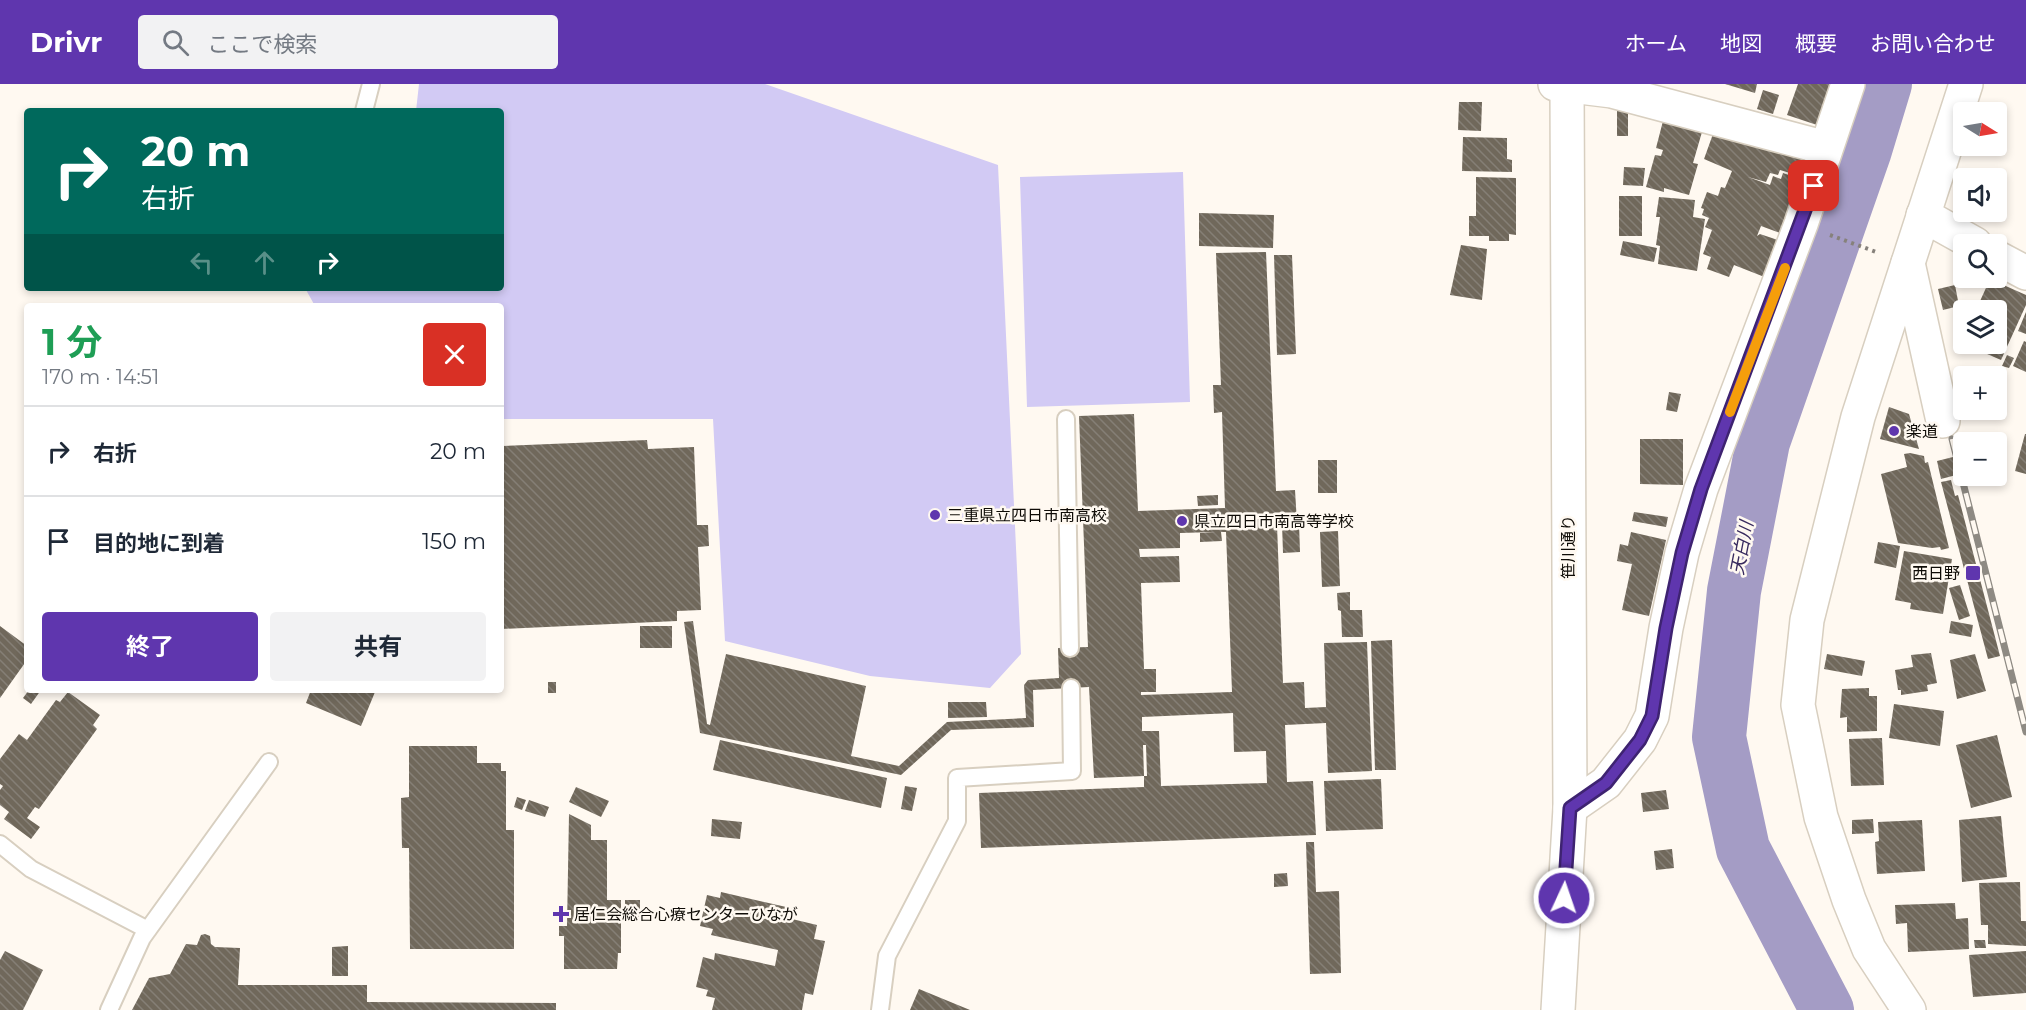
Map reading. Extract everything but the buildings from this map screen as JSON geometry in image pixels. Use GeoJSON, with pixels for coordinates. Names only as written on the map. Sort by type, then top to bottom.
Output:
{"type":"FeatureCollection","features":[{"type":"Feature","properties":{"kind":"street"},"geometry":{"type":"LineString","coordinates":[[1570,808],[1606,783],[1640,740],[1652,716],[1666,628],[1682,553],[1701,489],[1801,224],[1848,84]]}},
{"type":"Feature","properties":{"kind":"street"},"geometry":{"type":"LineString","coordinates":[[1909,1010],[1869,949],[1849,900],[1821,817],[1798,705],[1807,620],[1858,417],[1966,84]]}},
{"type":"Feature","properties":{"kind":"street"},"geometry":{"type":"LineString","coordinates":[[1563,85],[1612,91],[1826,148]]}},
{"type":"Feature","properties":{"kind":"street","name":"笹川通り"},"geometry":{"type":"LineString","coordinates":[[1558,1010],[1570,808],[1563,85]]}},
{"type":"Feature","properties":{"kind":"street"},"geometry":{"type":"LineString","coordinates":[[1923,215],[1957,234]]}},
{"type":"Feature","properties":{"kind":"street"},"geometry":{"type":"LineString","coordinates":[[1908,263],[1943,421]]}},
{"type":"Feature","properties":{"kind":"street"},"geometry":{"type":"LineString","coordinates":[[2007,263],[2026,273]]}},
{"type":"Feature","properties":{"kind":"lane"},"geometry":{"type":"LineString","coordinates":[[365,108],[371,84]]}},
{"type":"Feature","properties":{"kind":"lane"},"geometry":{"type":"LineString","coordinates":[[1066,418],[1070,648]]}},
{"type":"Feature","properties":{"kind":"lane"},"geometry":{"type":"LineString","coordinates":[[880,1010],[887,956],[957,821],[957,778],[1072,771],[1071,688]]}},
{"type":"Feature","properties":{"kind":"lane"},"geometry":{"type":"LineString","coordinates":[[109,1010],[148,930],[269,762]]}},
{"type":"Feature","properties":{"kind":"lane"},"geometry":{"type":"LineString","coordinates":[[0,844],[31,869],[148,930]]}},
{"type":"Feature","properties":{"kind":"path"},"geometry":{"type":"LineString","coordinates":[[1801,224],[1908,263]]}},
{"type":"Feature","properties":{"kind":"shaded area"},"geometry":{"type":"Polygon","coordinates":[[[419,84],[765,84],[998,165],[1021,654],[990,688],[870,676],[725,641],[713,419],[504,419],[504,303],[313,303],[307,291],[504,291],[504,108],[416,108],[419,84]]]}},
{"type":"Feature","properties":{"kind":"shaded area"},"geometry":{"type":"Polygon","coordinates":[[[1183,172],[1190,402],[1027,407],[1020,177],[1183,172]]]}},
{"type":"Feature","properties":{"kind":"waterway","name":"天白川"},"geometry":{"type":"LineString","coordinates":[[1827,1010],[1743,849],[1719,737],[1734,591],[1763,442],[1865,150],[1885,84]]}},
{"type":"Feature","properties":{"kind":"railway"},"geometry":{"type":"LineString","coordinates":[[1952,439],[2026,732]]}},
{"type":"Feature","properties":{"kind":"slow traffic"},"geometry":{"type":"LineString","coordinates":[[1730,412],[1785,268]]}},
{"type":"Feature","properties":{"kind":"place","name":"楽道"},"geometry":{"type":"Point","coordinates":[1894,431]}},
{"type":"Feature","properties":{"kind":"place","name":"三重県立四日市南高校"},"geometry":{"type":"Point","coordinates":[935,515]}},
{"type":"Feature","properties":{"kind":"place","name":"県立四日市南高等学校"},"geometry":{"type":"Point","coordinates":[1182,521]}},
{"type":"Feature","properties":{"kind":"place","name":"西日野"},"geometry":{"type":"Point","coordinates":[1973,573]}},
{"type":"Feature","properties":{"kind":"place","name":"居仁会総合心療センターひなが"},"geometry":{"type":"Point","coordinates":[561,914]}},
{"type":"Feature","properties":{"kind":"route"},"geometry":{"type":"LineString","coordinates":[[1564,898],[1570,808],[1606,783],[1640,740],[1652,716],[1666,628],[1682,553],[1701,489],[1770,310],[1814,186]]}}]}
